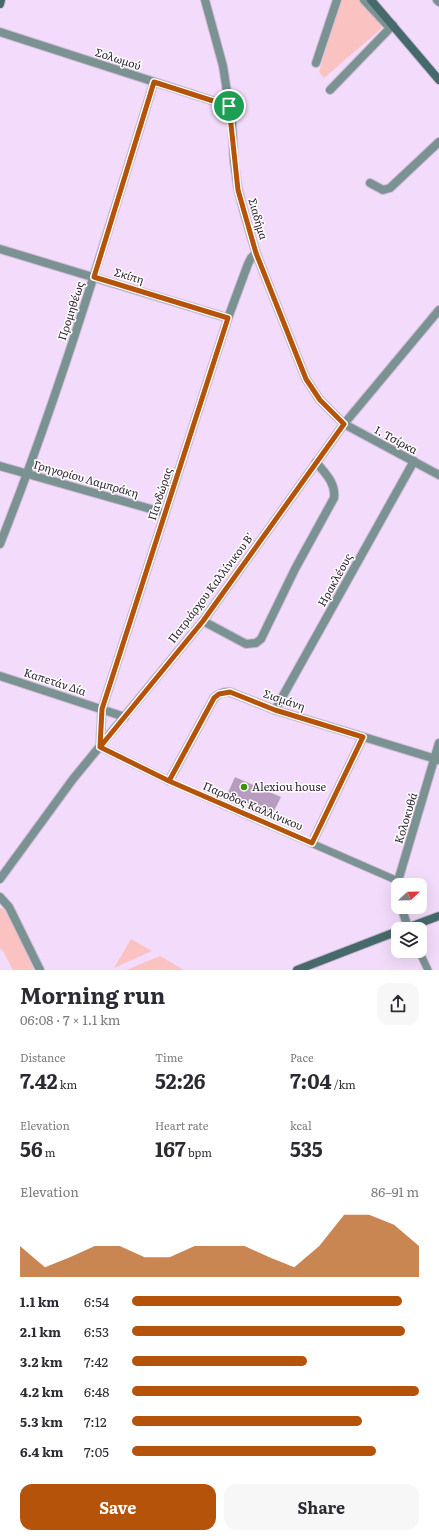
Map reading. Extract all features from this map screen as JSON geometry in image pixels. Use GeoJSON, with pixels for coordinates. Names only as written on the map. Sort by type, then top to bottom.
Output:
{"type":"FeatureCollection","features":[{"type":"Feature","properties":{"kind":"main road"},"geometry":{"type":"LineString","coordinates":[[0,4],[1,0]]}},
{"type":"Feature","properties":{"kind":"main road"},"geometry":{"type":"LineString","coordinates":[[371,0],[392,27],[439,80]]}},
{"type":"Feature","properties":{"kind":"main road"},"geometry":{"type":"LineString","coordinates":[[423,922],[439,916]]}},
{"type":"Feature","properties":{"kind":"main road"},"geometry":{"type":"LineString","coordinates":[[297,970],[391,934]]}},
{"type":"Feature","properties":{"kind":"street","name":"Σιαδήμα"},"geometry":{"type":"LineString","coordinates":[[206,0],[223,66],[238,190],[256,253],[306,379],[320,400],[344,424]]}},
{"type":"Feature","properties":{"kind":"street"},"geometry":{"type":"LineString","coordinates":[[316,63],[338,0]]}},
{"type":"Feature","properties":{"kind":"street"},"geometry":{"type":"LineString","coordinates":[[330,90],[392,27],[364,0]]}},
{"type":"Feature","properties":{"kind":"street","name":"Σολωμού"},"geometry":{"type":"LineString","coordinates":[[0,32],[229,106]]}},
{"type":"Feature","properties":{"kind":"street","name":"Προμηθέως"},"geometry":{"type":"LineString","coordinates":[[0,544],[28,474],[94,277],[154,82]]}},
{"type":"Feature","properties":{"kind":"street"},"geometry":{"type":"LineString","coordinates":[[370,183],[383,190],[390,188],[439,142]]}},
{"type":"Feature","properties":{"kind":"street","name":"Σκίπη"},"geometry":{"type":"LineString","coordinates":[[0,249],[228,318]]}},
{"type":"Feature","properties":{"kind":"street","name":"Πανδώρας"},"geometry":{"type":"LineString","coordinates":[[100,747],[102,709],[228,318],[248,264],[256,253]]}},
{"type":"Feature","properties":{"kind":"street","name":"Πατριάρχου Καλλίνικου B'"},"geometry":{"type":"LineString","coordinates":[[0,879],[73,779],[203,621],[344,424],[439,310]]}},
{"type":"Feature","properties":{"kind":"street","name":"Ι. Τσίρκα"},"geometry":{"type":"LineString","coordinates":[[344,424],[439,474]]}},
{"type":"Feature","properties":{"kind":"street","name":"Ηρακλέους"},"geometry":{"type":"LineString","coordinates":[[275,710],[414,461]]}},
{"type":"Feature","properties":{"kind":"street"},"geometry":{"type":"LineString","coordinates":[[203,621],[246,644],[256,643],[261,639],[295,569],[334,498],[334,487],[331,481],[316,462]]}},
{"type":"Feature","properties":{"kind":"street","name":"Γρηγορίου Λαμπράκη"},"geometry":{"type":"LineString","coordinates":[[0,466],[166,513]]}},
{"type":"Feature","properties":{"kind":"street","name":"Καπετάν Δία"},"geometry":{"type":"LineString","coordinates":[[0,676],[125,717]]}},
{"type":"Feature","properties":{"kind":"street","name":"Σισμάνη"},"geometry":{"type":"LineString","coordinates":[[169,781],[214,698],[219,694],[230,692],[275,710],[437,759]]}},
{"type":"Feature","properties":{"kind":"street"},"geometry":{"type":"LineString","coordinates":[[312,843],[363,737]]}},
{"type":"Feature","properties":{"kind":"street","name":"Κολοκυθά"},"geometry":{"type":"LineString","coordinates":[[399,878],[437,759],[439,743]]}},
{"type":"Feature","properties":{"kind":"street"},"geometry":{"type":"LineString","coordinates":[[0,897],[8,907],[40,970]]}},
{"type":"Feature","properties":{"kind":"lane","name":"Παροδος Καλλίνικου"},"geometry":{"type":"LineString","coordinates":[[100,747],[169,781],[391,878]]}},
{"type":"Feature","properties":{"kind":"lane"},"geometry":{"type":"LineString","coordinates":[[422,958],[428,970]]}},
{"type":"Feature","properties":{"kind":"shaded area"},"geometry":{"type":"Polygon","coordinates":[[[341,0],[361,0],[382,25],[381,29],[324,78],[319,72],[341,0]]]}},
{"type":"Feature","properties":{"kind":"shaded area"},"geometry":{"type":"Polygon","coordinates":[[[0,908],[7,911],[34,970],[13,970],[2,949],[0,950],[0,908]]]}},
{"type":"Feature","properties":{"kind":"shaded area"},"geometry":{"type":"Polygon","coordinates":[[[131,939],[152,951],[114,968],[131,939]]]}},
{"type":"Feature","properties":{"kind":"shaded area"},"geometry":{"type":"Polygon","coordinates":[[[160,956],[184,970],[126,970],[160,956]]]}},
{"type":"Feature","properties":{"kind":"building","name":"Alexiou house"},"geometry":{"type":"Polygon","coordinates":[[[235,777],[281,797],[272,815],[238,798],[236,802],[226,797],[235,777]]]}},
{"type":"Feature","properties":{"kind":"place","name":"Alexiou house"},"geometry":{"type":"Point","coordinates":[244,787]}},
{"type":"Feature","properties":{"kind":"route"},"geometry":{"type":"LineString","coordinates":[[229,106],[154,82],[94,277],[228,318],[102,709],[100,747],[169,781],[312,843],[363,737],[275,710],[230,692],[224,692],[214,698],[169,781],[135,764],[100,747],[203,621],[344,424],[328,410],[306,379],[256,253],[238,190],[229,106]]}}]}
